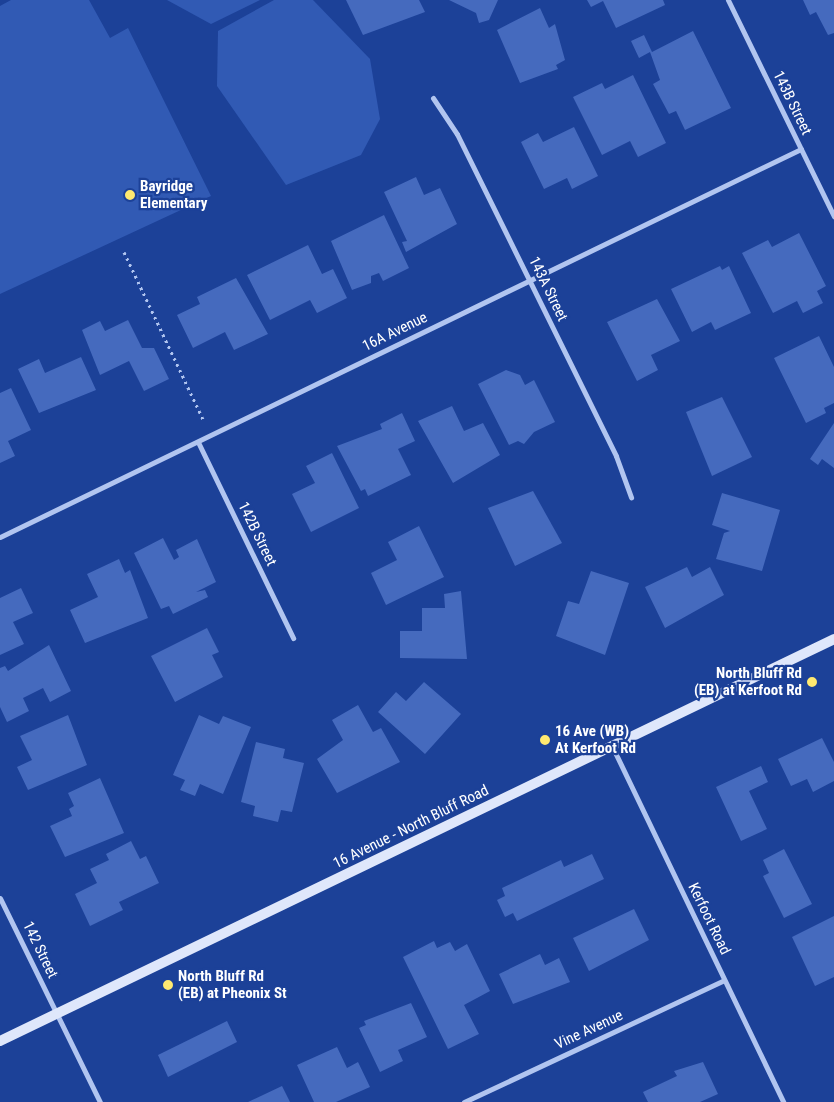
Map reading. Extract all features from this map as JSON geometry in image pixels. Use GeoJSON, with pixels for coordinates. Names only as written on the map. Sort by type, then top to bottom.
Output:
{"type":"FeatureCollection","features":[{"type":"Feature","properties":{"kind":"main road","name":"16 Avenue - North Bluff Road"},"geometry":{"type":"LineString","coordinates":[[0,1041],[834,638]]}},
{"type":"Feature","properties":{"kind":"street","name":"143B Street"},"geometry":{"type":"LineString","coordinates":[[728,0],[834,216]]}},
{"type":"Feature","properties":{"kind":"street","name":"143A Street"},"geometry":{"type":"LineString","coordinates":[[433,98],[456,134],[529,280],[616,456],[631,497]]}},
{"type":"Feature","properties":{"kind":"street","name":"16A Avenue"},"geometry":{"type":"LineString","coordinates":[[0,537],[801,149]]}},
{"type":"Feature","properties":{"kind":"street","name":"142B Street"},"geometry":{"type":"LineString","coordinates":[[198,442],[294,638]]}},
{"type":"Feature","properties":{"kind":"street","name":"Kerfoot Road"},"geometry":{"type":"LineString","coordinates":[[612,746],[783,1102]]}},
{"type":"Feature","properties":{"kind":"street","name":"142 Street"},"geometry":{"type":"LineString","coordinates":[[0,898],[100,1102]]}},
{"type":"Feature","properties":{"kind":"street","name":"Vine Avenue"},"geometry":{"type":"LineString","coordinates":[[464,1102],[724,980]]}},
{"type":"Feature","properties":{"kind":"path"},"geometry":{"type":"LineString","coordinates":[[124,252],[211,436]]}},
{"type":"Feature","properties":{"kind":"shaded area"},"geometry":{"type":"Polygon","coordinates":[[[11,0],[89,0],[110,38],[128,28],[211,196],[0,294],[0,6],[11,0]]]}},
{"type":"Feature","properties":{"kind":"shaded area"},"geometry":{"type":"Polygon","coordinates":[[[167,0],[260,0],[211,24],[167,0]]]}},
{"type":"Feature","properties":{"kind":"shaded area"},"geometry":{"type":"Polygon","coordinates":[[[274,0],[313,0],[370,59],[380,119],[361,155],[286,185],[217,86],[218,31],[274,0]]]}},
{"type":"Feature","properties":{"kind":"building"},"geometry":{"type":"Polygon","coordinates":[[[346,0],[419,0],[425,12],[363,35],[346,0]]]}},
{"type":"Feature","properties":{"kind":"building"},"geometry":{"type":"Polygon","coordinates":[[[449,0],[498,0],[489,20],[479,23],[476,13],[449,0]]]}},
{"type":"Feature","properties":{"kind":"building"},"geometry":{"type":"Polygon","coordinates":[[[587,0],[663,0],[665,5],[616,28],[603,1],[591,7],[587,0]]]}},
{"type":"Feature","properties":{"kind":"building"},"geometry":{"type":"Polygon","coordinates":[[[803,0],[834,0],[834,33],[828,35],[816,12],[810,15],[803,0]]]}},
{"type":"Feature","properties":{"kind":"building"},"geometry":{"type":"Polygon","coordinates":[[[540,8],[549,28],[555,24],[565,60],[556,65],[558,69],[520,83],[497,30],[540,8]]]}},
{"type":"Feature","properties":{"kind":"building"},"geometry":{"type":"Polygon","coordinates":[[[693,31],[731,108],[685,130],[676,111],[669,114],[653,84],[660,80],[650,52],[639,58],[631,41],[644,35],[652,52],[693,31]]]}},
{"type":"Feature","properties":{"kind":"building"},"geometry":{"type":"Polygon","coordinates":[[[633,75],[666,143],[638,157],[630,141],[602,155],[573,97],[602,83],[605,89],[633,75]]]}},
{"type":"Feature","properties":{"kind":"building"},"geometry":{"type":"Polygon","coordinates":[[[574,127],[598,176],[572,189],[567,178],[544,189],[521,142],[538,133],[543,142],[574,127]]]}},
{"type":"Feature","properties":{"kind":"building"},"geometry":{"type":"Polygon","coordinates":[[[416,177],[424,195],[440,188],[457,224],[406,252],[402,242],[407,241],[384,192],[416,177]]]}},
{"type":"Feature","properties":{"kind":"building"},"geometry":{"type":"Polygon","coordinates":[[[384,215],[409,268],[383,281],[379,273],[371,276],[371,283],[352,290],[331,241],[384,215]]]}},
{"type":"Feature","properties":{"kind":"building"},"geometry":{"type":"Polygon","coordinates":[[[799,233],[826,286],[817,291],[823,303],[803,313],[797,301],[773,313],[742,253],[768,240],[772,247],[799,233]]]}},
{"type":"Feature","properties":{"kind":"building"},"geometry":{"type":"Polygon","coordinates":[[[308,245],[322,274],[333,269],[347,298],[317,313],[310,300],[270,320],[247,275],[308,245]]]}},
{"type":"Feature","properties":{"kind":"building"},"geometry":{"type":"Polygon","coordinates":[[[720,266],[722,270],[729,266],[751,313],[715,330],[711,322],[692,332],[671,289],[720,266]]]}},
{"type":"Feature","properties":{"kind":"building"},"geometry":{"type":"Polygon","coordinates":[[[236,278],[268,334],[234,350],[225,332],[193,348],[177,315],[200,304],[197,297],[236,278]]]}},
{"type":"Feature","properties":{"kind":"building"},"geometry":{"type":"Polygon","coordinates":[[[657,299],[680,341],[651,355],[658,370],[637,381],[607,322],[657,299]]]}},
{"type":"Feature","properties":{"kind":"building"},"geometry":{"type":"Polygon","coordinates":[[[128,320],[142,348],[154,348],[169,379],[144,391],[129,361],[100,375],[82,330],[100,321],[105,331],[128,320]]]}},
{"type":"Feature","properties":{"kind":"building"},"geometry":{"type":"Polygon","coordinates":[[[819,336],[834,367],[834,403],[824,408],[826,413],[806,423],[774,358],[819,336]]]}},
{"type":"Feature","properties":{"kind":"building"},"geometry":{"type":"Polygon","coordinates":[[[81,357],[96,390],[39,413],[18,369],[39,359],[45,373],[81,357]]]}},
{"type":"Feature","properties":{"kind":"building"},"geometry":{"type":"Polygon","coordinates":[[[506,370],[520,375],[525,385],[534,380],[555,422],[534,432],[524,444],[518,441],[509,445],[478,384],[506,370]]]}},
{"type":"Feature","properties":{"kind":"building"},"geometry":{"type":"Polygon","coordinates":[[[11,388],[31,430],[8,441],[15,456],[0,463],[0,393],[11,388]]]}},
{"type":"Feature","properties":{"kind":"building"},"geometry":{"type":"Polygon","coordinates":[[[722,397],[752,457],[712,476],[686,412],[722,397]]]}},
{"type":"Feature","properties":{"kind":"building"},"geometry":{"type":"Polygon","coordinates":[[[452,406],[464,431],[483,423],[500,455],[453,483],[418,421],[452,406]]]}},
{"type":"Feature","properties":{"kind":"building"},"geometry":{"type":"Polygon","coordinates":[[[402,413],[415,441],[398,449],[411,475],[368,496],[365,489],[361,491],[337,446],[382,429],[380,424],[402,413]]]}},
{"type":"Feature","properties":{"kind":"building"},"geometry":{"type":"Polygon","coordinates":[[[834,423],[834,468],[822,459],[818,465],[810,459],[834,423]]]}},
{"type":"Feature","properties":{"kind":"building"},"geometry":{"type":"Polygon","coordinates":[[[332,453],[359,508],[311,532],[292,494],[315,483],[306,466],[332,453]]]}},
{"type":"Feature","properties":{"kind":"building"},"geometry":{"type":"Polygon","coordinates":[[[533,491],[562,543],[515,566],[488,508],[533,491]]]}},
{"type":"Feature","properties":{"kind":"building"},"geometry":{"type":"Polygon","coordinates":[[[722,493],[780,510],[762,571],[716,559],[724,533],[730,531],[712,525],[722,493]]]}},
{"type":"Feature","properties":{"kind":"building"},"geometry":{"type":"Polygon","coordinates":[[[419,526],[444,577],[386,605],[371,573],[397,560],[388,542],[419,526]]]}},
{"type":"Feature","properties":{"kind":"building"},"geometry":{"type":"Polygon","coordinates":[[[163,538],[174,560],[179,557],[176,550],[197,539],[216,582],[196,592],[205,590],[208,597],[173,614],[169,606],[161,609],[134,553],[163,538]]]}},
{"type":"Feature","properties":{"kind":"building"},"geometry":{"type":"Polygon","coordinates":[[[119,559],[125,573],[130,570],[148,618],[85,643],[70,610],[98,597],[87,574],[119,559]]]}},
{"type":"Feature","properties":{"kind":"building"},"geometry":{"type":"Polygon","coordinates":[[[687,567],[692,577],[710,567],[724,595],[665,628],[645,587],[687,567]]]}},
{"type":"Feature","properties":{"kind":"building"},"geometry":{"type":"Polygon","coordinates":[[[591,571],[629,583],[605,655],[556,636],[568,601],[579,604],[591,571]]]}},
{"type":"Feature","properties":{"kind":"building"},"geometry":{"type":"Polygon","coordinates":[[[21,588],[33,613],[13,622],[24,644],[0,655],[0,598],[21,588]]]}},
{"type":"Feature","properties":{"kind":"building"},"geometry":{"type":"Polygon","coordinates":[[[461,591],[467,659],[400,658],[400,631],[422,631],[422,608],[445,608],[444,594],[461,591]]]}},
{"type":"Feature","properties":{"kind":"building"},"geometry":{"type":"Polygon","coordinates":[[[207,628],[219,652],[212,655],[223,677],[175,702],[151,656],[207,628]]]}},
{"type":"Feature","properties":{"kind":"building"},"geometry":{"type":"Polygon","coordinates":[[[49,645],[71,691],[50,702],[43,688],[23,698],[29,711],[7,722],[0,707],[0,668],[5,666],[8,671],[49,645]]]}},
{"type":"Feature","properties":{"kind":"building"},"geometry":{"type":"Polygon","coordinates":[[[424,682],[461,714],[425,754],[378,712],[396,692],[406,701],[424,682]]]}},
{"type":"Feature","properties":{"kind":"building"},"geometry":{"type":"Polygon","coordinates":[[[358,705],[373,732],[381,728],[400,762],[337,793],[317,759],[343,740],[332,720],[358,705]]]}},
{"type":"Feature","properties":{"kind":"building"},"geometry":{"type":"Polygon","coordinates":[[[68,715],[87,765],[28,790],[17,767],[32,760],[20,736],[68,715]]]}},
{"type":"Feature","properties":{"kind":"building"},"geometry":{"type":"Polygon","coordinates":[[[199,715],[219,724],[223,716],[251,727],[223,794],[200,784],[195,796],[180,790],[185,780],[173,775],[199,715]]]}},
{"type":"Feature","properties":{"kind":"building"},"geometry":{"type":"Polygon","coordinates":[[[822,738],[834,762],[834,781],[813,792],[807,779],[791,786],[778,759],[822,738]]]}},
{"type":"Feature","properties":{"kind":"building"},"geometry":{"type":"Polygon","coordinates":[[[256,742],[285,749],[283,758],[304,763],[292,812],[281,810],[278,822],[253,816],[255,806],[241,802],[256,742]]]}},
{"type":"Feature","properties":{"kind":"building"},"geometry":{"type":"Polygon","coordinates":[[[761,766],[768,782],[749,791],[767,829],[741,841],[716,787],[761,766]]]}},
{"type":"Feature","properties":{"kind":"building"},"geometry":{"type":"Polygon","coordinates":[[[100,778],[124,833],[65,857],[50,826],[72,816],[69,809],[74,806],[68,793],[100,778]]]}},
{"type":"Feature","properties":{"kind":"building"},"geometry":{"type":"Polygon","coordinates":[[[131,841],[140,859],[146,856],[159,883],[119,902],[123,910],[90,926],[75,894],[97,883],[90,869],[109,860],[106,854],[131,841]]]}},
{"type":"Feature","properties":{"kind":"building"},"geometry":{"type":"Polygon","coordinates":[[[784,849],[812,904],[784,918],[763,876],[769,873],[763,860],[784,849]]]}},
{"type":"Feature","properties":{"kind":"building"},"geometry":{"type":"Polygon","coordinates":[[[592,854],[604,879],[517,921],[513,913],[505,917],[497,900],[505,896],[502,888],[561,860],[564,867],[592,854]]]}},
{"type":"Feature","properties":{"kind":"building"},"geometry":{"type":"Polygon","coordinates":[[[634,909],[649,940],[589,971],[573,938],[634,909]]]}},
{"type":"Feature","properties":{"kind":"building"},"geometry":{"type":"Polygon","coordinates":[[[834,916],[834,977],[815,986],[792,937],[834,916]]]}},
{"type":"Feature","properties":{"kind":"building"},"geometry":{"type":"Polygon","coordinates":[[[434,941],[437,948],[450,942],[455,951],[467,944],[490,991],[464,1005],[479,1034],[448,1049],[403,957],[434,941]]]}},
{"type":"Feature","properties":{"kind":"building"},"geometry":{"type":"Polygon","coordinates":[[[540,954],[545,965],[559,958],[570,982],[513,1004],[499,974],[540,954]]]}},
{"type":"Feature","properties":{"kind":"building"},"geometry":{"type":"Polygon","coordinates":[[[411,1003],[427,1037],[398,1050],[403,1061],[380,1072],[359,1028],[366,1025],[364,1021],[411,1003]]]}},
{"type":"Feature","properties":{"kind":"building"},"geometry":{"type":"Polygon","coordinates":[[[227,1021],[237,1042],[168,1077],[158,1055],[227,1021]]]}},
{"type":"Feature","properties":{"kind":"building"},"geometry":{"type":"Polygon","coordinates":[[[337,1047],[347,1068],[358,1062],[370,1087],[336,1102],[314,1102],[297,1065],[337,1047]]]}},
{"type":"Feature","properties":{"kind":"building"},"geometry":{"type":"Polygon","coordinates":[[[703,1062],[718,1094],[700,1102],[648,1102],[643,1092],[677,1076],[674,1071],[703,1062]]]}},
{"type":"Feature","properties":{"kind":"building"},"geometry":{"type":"Polygon","coordinates":[[[282,1086],[290,1102],[248,1102],[282,1086]]]}},
{"type":"Feature","properties":{"kind":"place","name":"Bayridge Elementary"},"geometry":{"type":"Point","coordinates":[130,195]}},
{"type":"Feature","properties":{"kind":"place","name":"North Bluff Rd (EB) at Kerfoot Rd"},"geometry":{"type":"Point","coordinates":[812,682]}},
{"type":"Feature","properties":{"kind":"place","name":"16 Ave (WB) At Kerfoot Rd"},"geometry":{"type":"Point","coordinates":[545,740]}},
{"type":"Feature","properties":{"kind":"place","name":"North Bluff Rd (EB) at Pheonix St"},"geometry":{"type":"Point","coordinates":[168,985]}}]}
